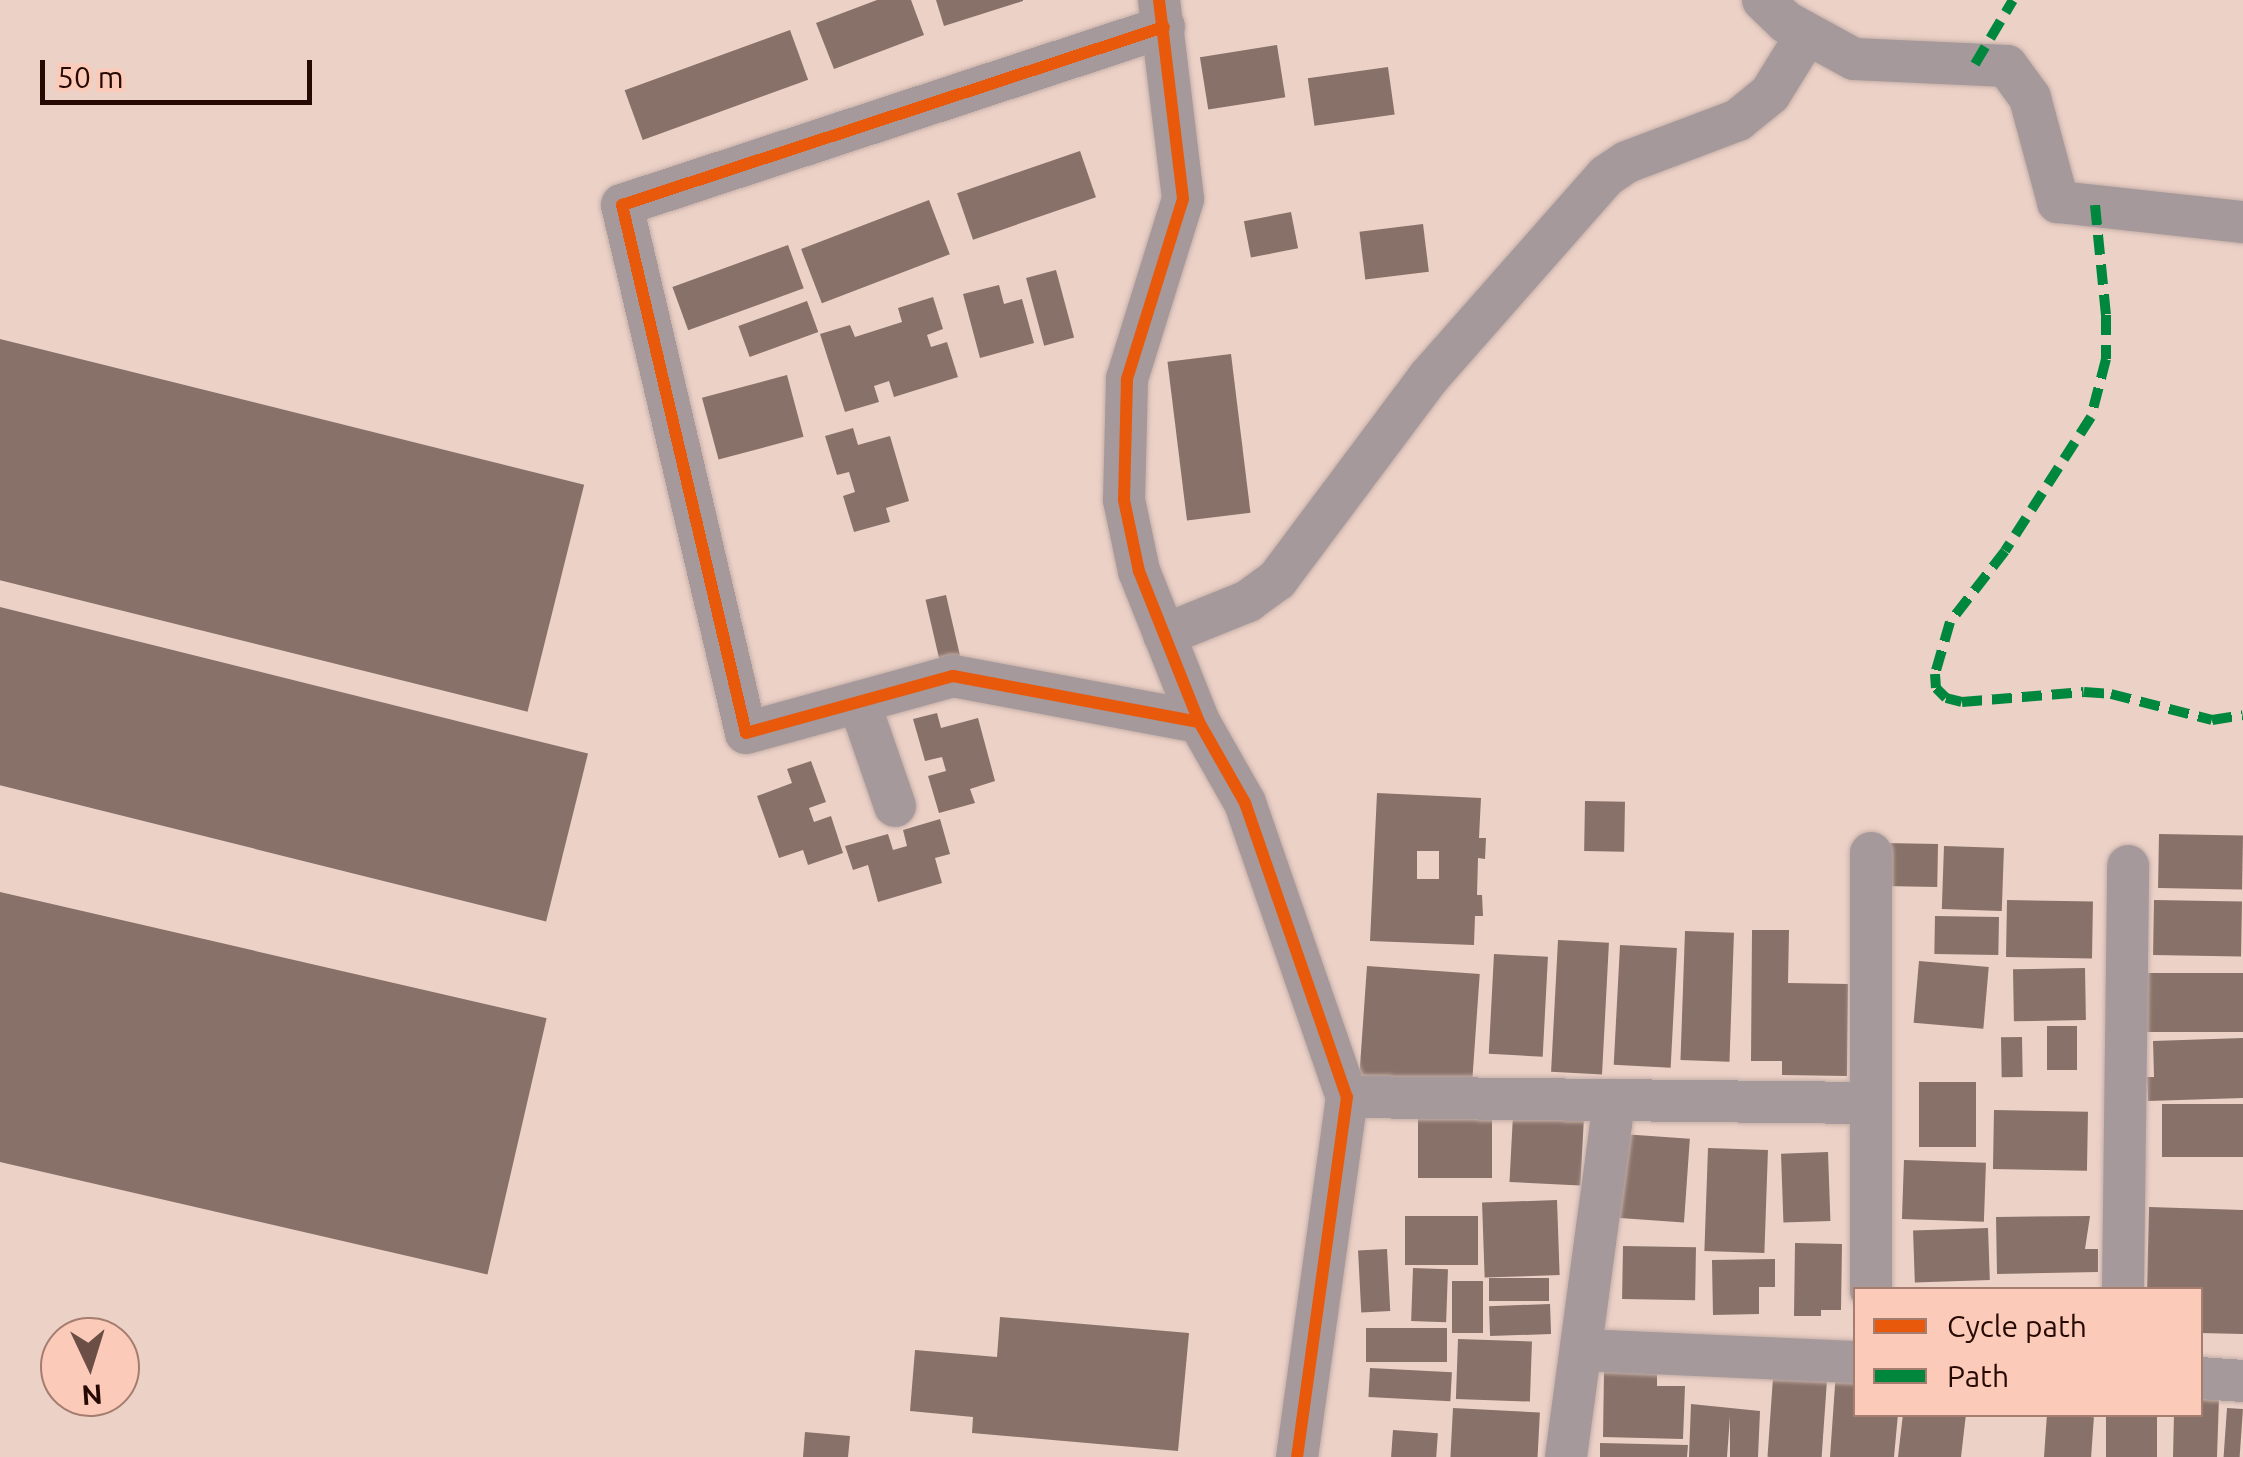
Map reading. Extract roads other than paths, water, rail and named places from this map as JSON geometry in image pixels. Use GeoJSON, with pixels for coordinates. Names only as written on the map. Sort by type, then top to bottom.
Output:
{"type":"FeatureCollection","features":[{"type":"Feature","properties":{"kind":"street"},"geometry":{"type":"LineString","coordinates":[[1763,0],[1786,22],[1854,59],[2007,66],[2033,108],[2058,202],[2243,222]]}},
{"type":"Feature","properties":{"kind":"street"},"geometry":{"type":"LineString","coordinates":[[1198,722],[954,676],[746,733],[622,205],[1162,13],[1183,199],[1128,379],[1124,500],[1139,571],[1198,722],[1245,802],[1348,1097],[1297,1457]]}},
{"type":"Feature","properties":{"kind":"street"},"geometry":{"type":"LineString","coordinates":[[1164,635],[1248,600],[1276,580],[1428,378],[1606,176],[1628,162],[1738,120],[1770,94],[1807,34]]}},
{"type":"Feature","properties":{"kind":"street"},"geometry":{"type":"LineString","coordinates":[[860,702],[895,806]]}},
{"type":"Feature","properties":{"kind":"street"},"geometry":{"type":"LineString","coordinates":[[1871,854],[1871,1287]]}},
{"type":"Feature","properties":{"kind":"street"},"geometry":{"type":"LineString","coordinates":[[2123,1287],[2128,866]]}},
{"type":"Feature","properties":{"kind":"street"},"geometry":{"type":"LineString","coordinates":[[1348,1097],[1871,1103]]}},
{"type":"Feature","properties":{"kind":"street"},"geometry":{"type":"LineString","coordinates":[[1566,1457],[1614,1100]]}},
{"type":"Feature","properties":{"kind":"street"},"geometry":{"type":"LineString","coordinates":[[1581,1350],[1853,1362]]}},
{"type":"Feature","properties":{"kind":"street"},"geometry":{"type":"LineString","coordinates":[[2203,1378],[2243,1381]]}}]}
